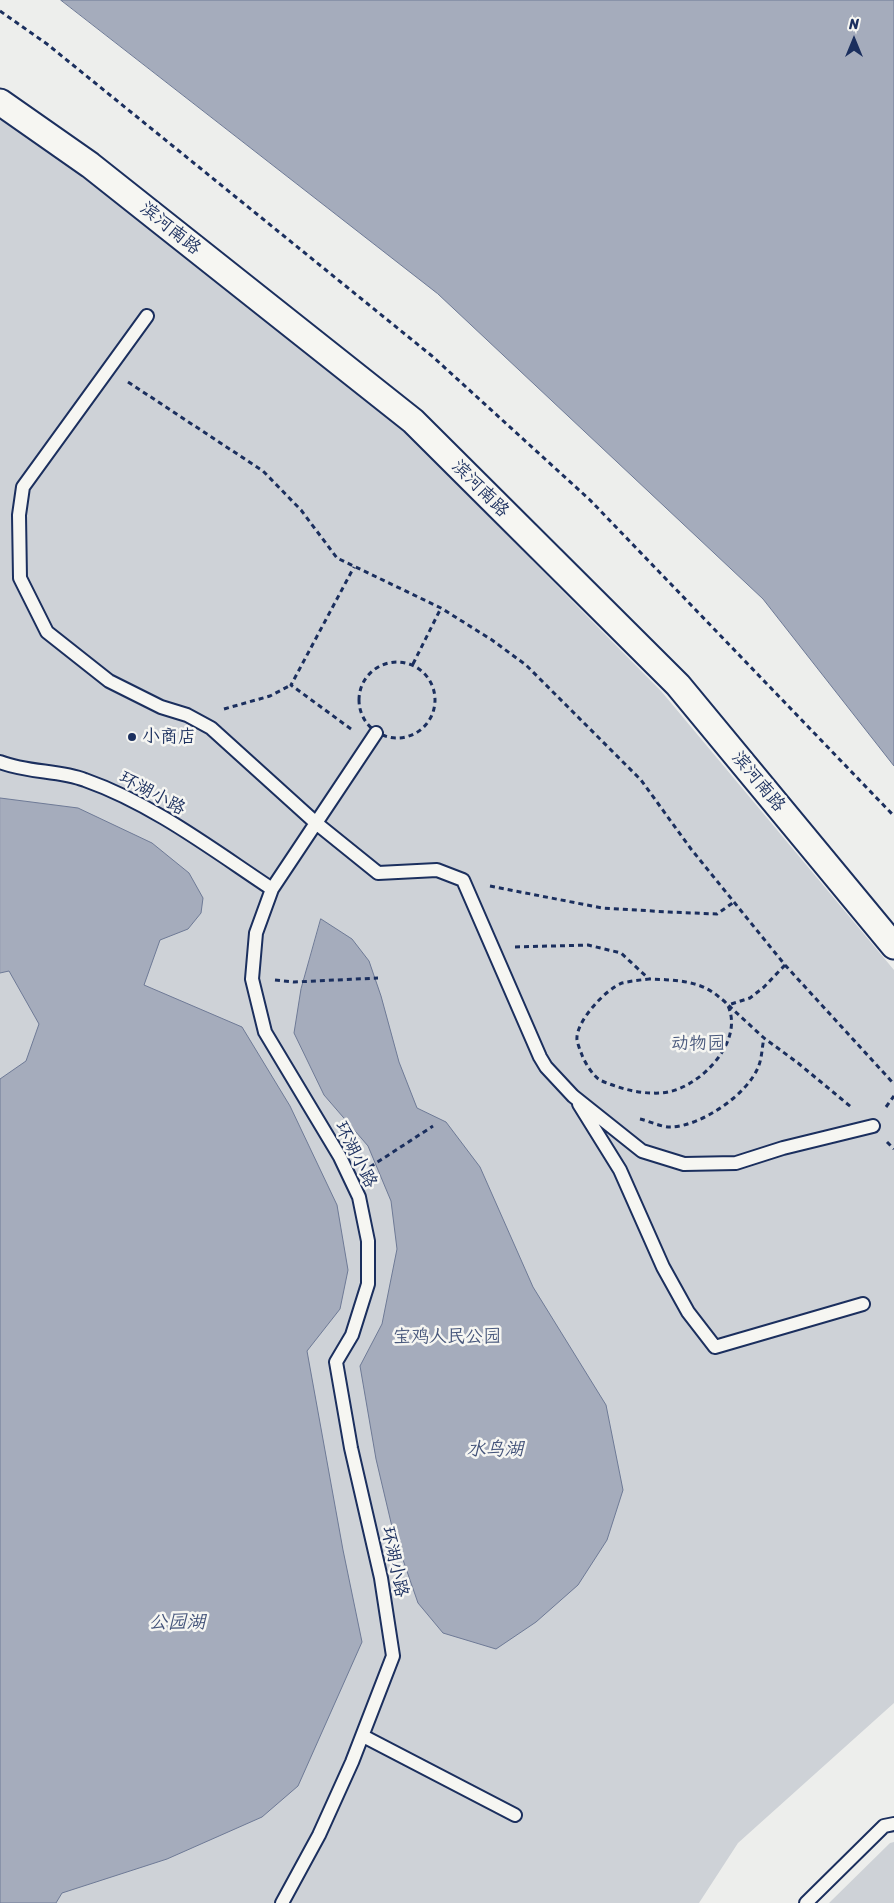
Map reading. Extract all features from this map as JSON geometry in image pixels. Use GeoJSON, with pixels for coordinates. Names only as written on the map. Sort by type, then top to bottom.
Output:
{"type":"FeatureCollection","features":[{"type":"Feature","properties":{"kind":"street","name":"滨河南路"},"geometry":{"type":"LineString","coordinates":[[0,102],[90,164],[413,421],[678,685],[894,946]]}},
{"type":"Feature","properties":{"kind":"lane"},"geometry":{"type":"LineString","coordinates":[[147,316],[22,487],[19,515],[20,578],[47,632],[109,681],[161,706],[187,715],[211,728],[316,823],[378,873],[437,870],[463,880],[546,1067],[573,1096],[642,1151],[684,1164],[736,1163],[783,1148],[873,1126]]}},
{"type":"Feature","properties":{"kind":"lane"},"geometry":{"type":"LineString","coordinates":[[272,889],[373,738]]}},
{"type":"Feature","properties":{"kind":"lane","name":"环湖小路"},"geometry":{"type":"LineString","coordinates":[[0,762],[12,767],[84,779],[141,804],[272,889],[256,933],[252,979],[266,1032],[340,1157],[358,1197],[368,1241],[368,1284],[352,1335],[336,1362],[351,1448],[382,1578],[393,1656],[363,1736],[319,1835],[282,1903]]}},
{"type":"Feature","properties":{"kind":"lane"},"geometry":{"type":"LineString","coordinates":[[573,1096],[620,1170],[663,1267],[688,1312],[715,1347],[863,1304]]}},
{"type":"Feature","properties":{"kind":"lane"},"geometry":{"type":"LineString","coordinates":[[363,1736],[515,1815]]}},
{"type":"Feature","properties":{"kind":"lane"},"geometry":{"type":"LineString","coordinates":[[806,1903],[884,1826],[894,1824]]}},
{"type":"Feature","properties":{"kind":"path"},"geometry":{"type":"LineString","coordinates":[[0,12],[47,44],[432,356],[590,500],[894,816]]}},
{"type":"Feature","properties":{"kind":"path"},"geometry":{"type":"LineString","coordinates":[[109,369],[263,470],[301,510],[337,558],[441,608],[492,640],[526,665],[641,780],[691,848],[785,966],[894,1084]]}},
{"type":"Feature","properties":{"kind":"path"},"geometry":{"type":"LineString","coordinates":[[187,715],[211,713],[270,696],[291,685],[354,567]]}},
{"type":"Feature","properties":{"kind":"path"},"geometry":{"type":"LineString","coordinates":[[413,664],[441,608]]}},
{"type":"Feature","properties":{"kind":"path"},"geometry":{"type":"LineString","coordinates":[[291,685],[373,738],[401,739],[414,735],[425,727],[432,717],[436,704],[435,691],[430,679],[413,664],[397,662],[384,664],[365,679],[359,696],[361,714],[373,738]]}},
{"type":"Feature","properties":{"kind":"path"},"geometry":{"type":"LineString","coordinates":[[463,880],[602,908],[717,914],[734,902]]}},
{"type":"Feature","properties":{"kind":"path"},"geometry":{"type":"LineString","coordinates":[[492,949],[588,945],[621,954],[649,979]]}},
{"type":"Feature","properties":{"kind":"path"},"geometry":{"type":"LineString","coordinates":[[728,1005],[750,998],[785,966]]}},
{"type":"Feature","properties":{"kind":"path"},"geometry":{"type":"LineString","coordinates":[[294,982],[378,978]]}},
{"type":"Feature","properties":{"kind":"path"},"geometry":{"type":"LineString","coordinates":[[728,1005],[732,1024],[728,1044],[716,1061],[699,1077],[681,1088],[662,1093],[636,1092],[618,1088],[599,1080],[584,1060],[577,1039],[584,1017],[601,999],[621,984],[649,979],[695,984],[715,993],[764,1038],[798,1063],[873,1126]]}},
{"type":"Feature","properties":{"kind":"path"},"geometry":{"type":"LineString","coordinates":[[669,1127],[699,1122],[725,1104],[746,1086],[759,1066],[764,1038]]}},
{"type":"Feature","properties":{"kind":"path"},"geometry":{"type":"LineString","coordinates":[[351,1180],[433,1126]]}},
{"type":"Feature","properties":{"kind":"green space","name":"宝鸡人民公园"},"geometry":{"type":"Polygon","coordinates":[[[0,119],[96,186],[400,427],[661,691],[894,970],[894,1703],[738,1843],[699,1903],[0,1903],[0,119]]]}},
{"type":"Feature","properties":{"kind":"green space"},"geometry":{"type":"Polygon","coordinates":[[[894,1842],[894,1903],[829,1903],[890,1843],[894,1842]]]}},
{"type":"Feature","properties":{"kind":"water"},"geometry":{"type":"Polygon","coordinates":[[[61,0],[894,0],[894,766],[763,599],[438,294],[61,0]]]}},
{"type":"Feature","properties":{"kind":"water","name":"公园湖"},"geometry":{"type":"Polygon","coordinates":[[[0,798],[78,808],[152,843],[189,873],[203,898],[201,913],[188,929],[160,940],[144,985],[242,1027],[290,1106],[337,1205],[348,1270],[340,1309],[307,1351],[343,1550],[362,1642],[298,1786],[262,1817],[167,1859],[62,1893],[56,1903],[0,1903],[0,1079],[26,1061],[39,1024],[9,971],[0,973],[0,798]]]}},
{"type":"Feature","properties":{"kind":"water","name":"水鸟湖"},"geometry":{"type":"Polygon","coordinates":[[[321,919],[352,939],[369,961],[381,996],[399,1062],[417,1108],[446,1122],[480,1167],[533,1287],[606,1405],[623,1490],[607,1540],[578,1585],[536,1622],[496,1649],[443,1633],[418,1603],[393,1531],[376,1459],[360,1366],[382,1324],[397,1249],[391,1201],[368,1146],[324,1095],[294,1033],[301,989],[321,919]]]}},
{"type":"Feature","properties":{"kind":"place","name":"小商店"},"geometry":{"type":"Point","coordinates":[132,737]}},
{"type":"Feature","properties":{"kind":"park label","name":"动物园"},"geometry":{"type":"Point","coordinates":[698,1044]}}]}
